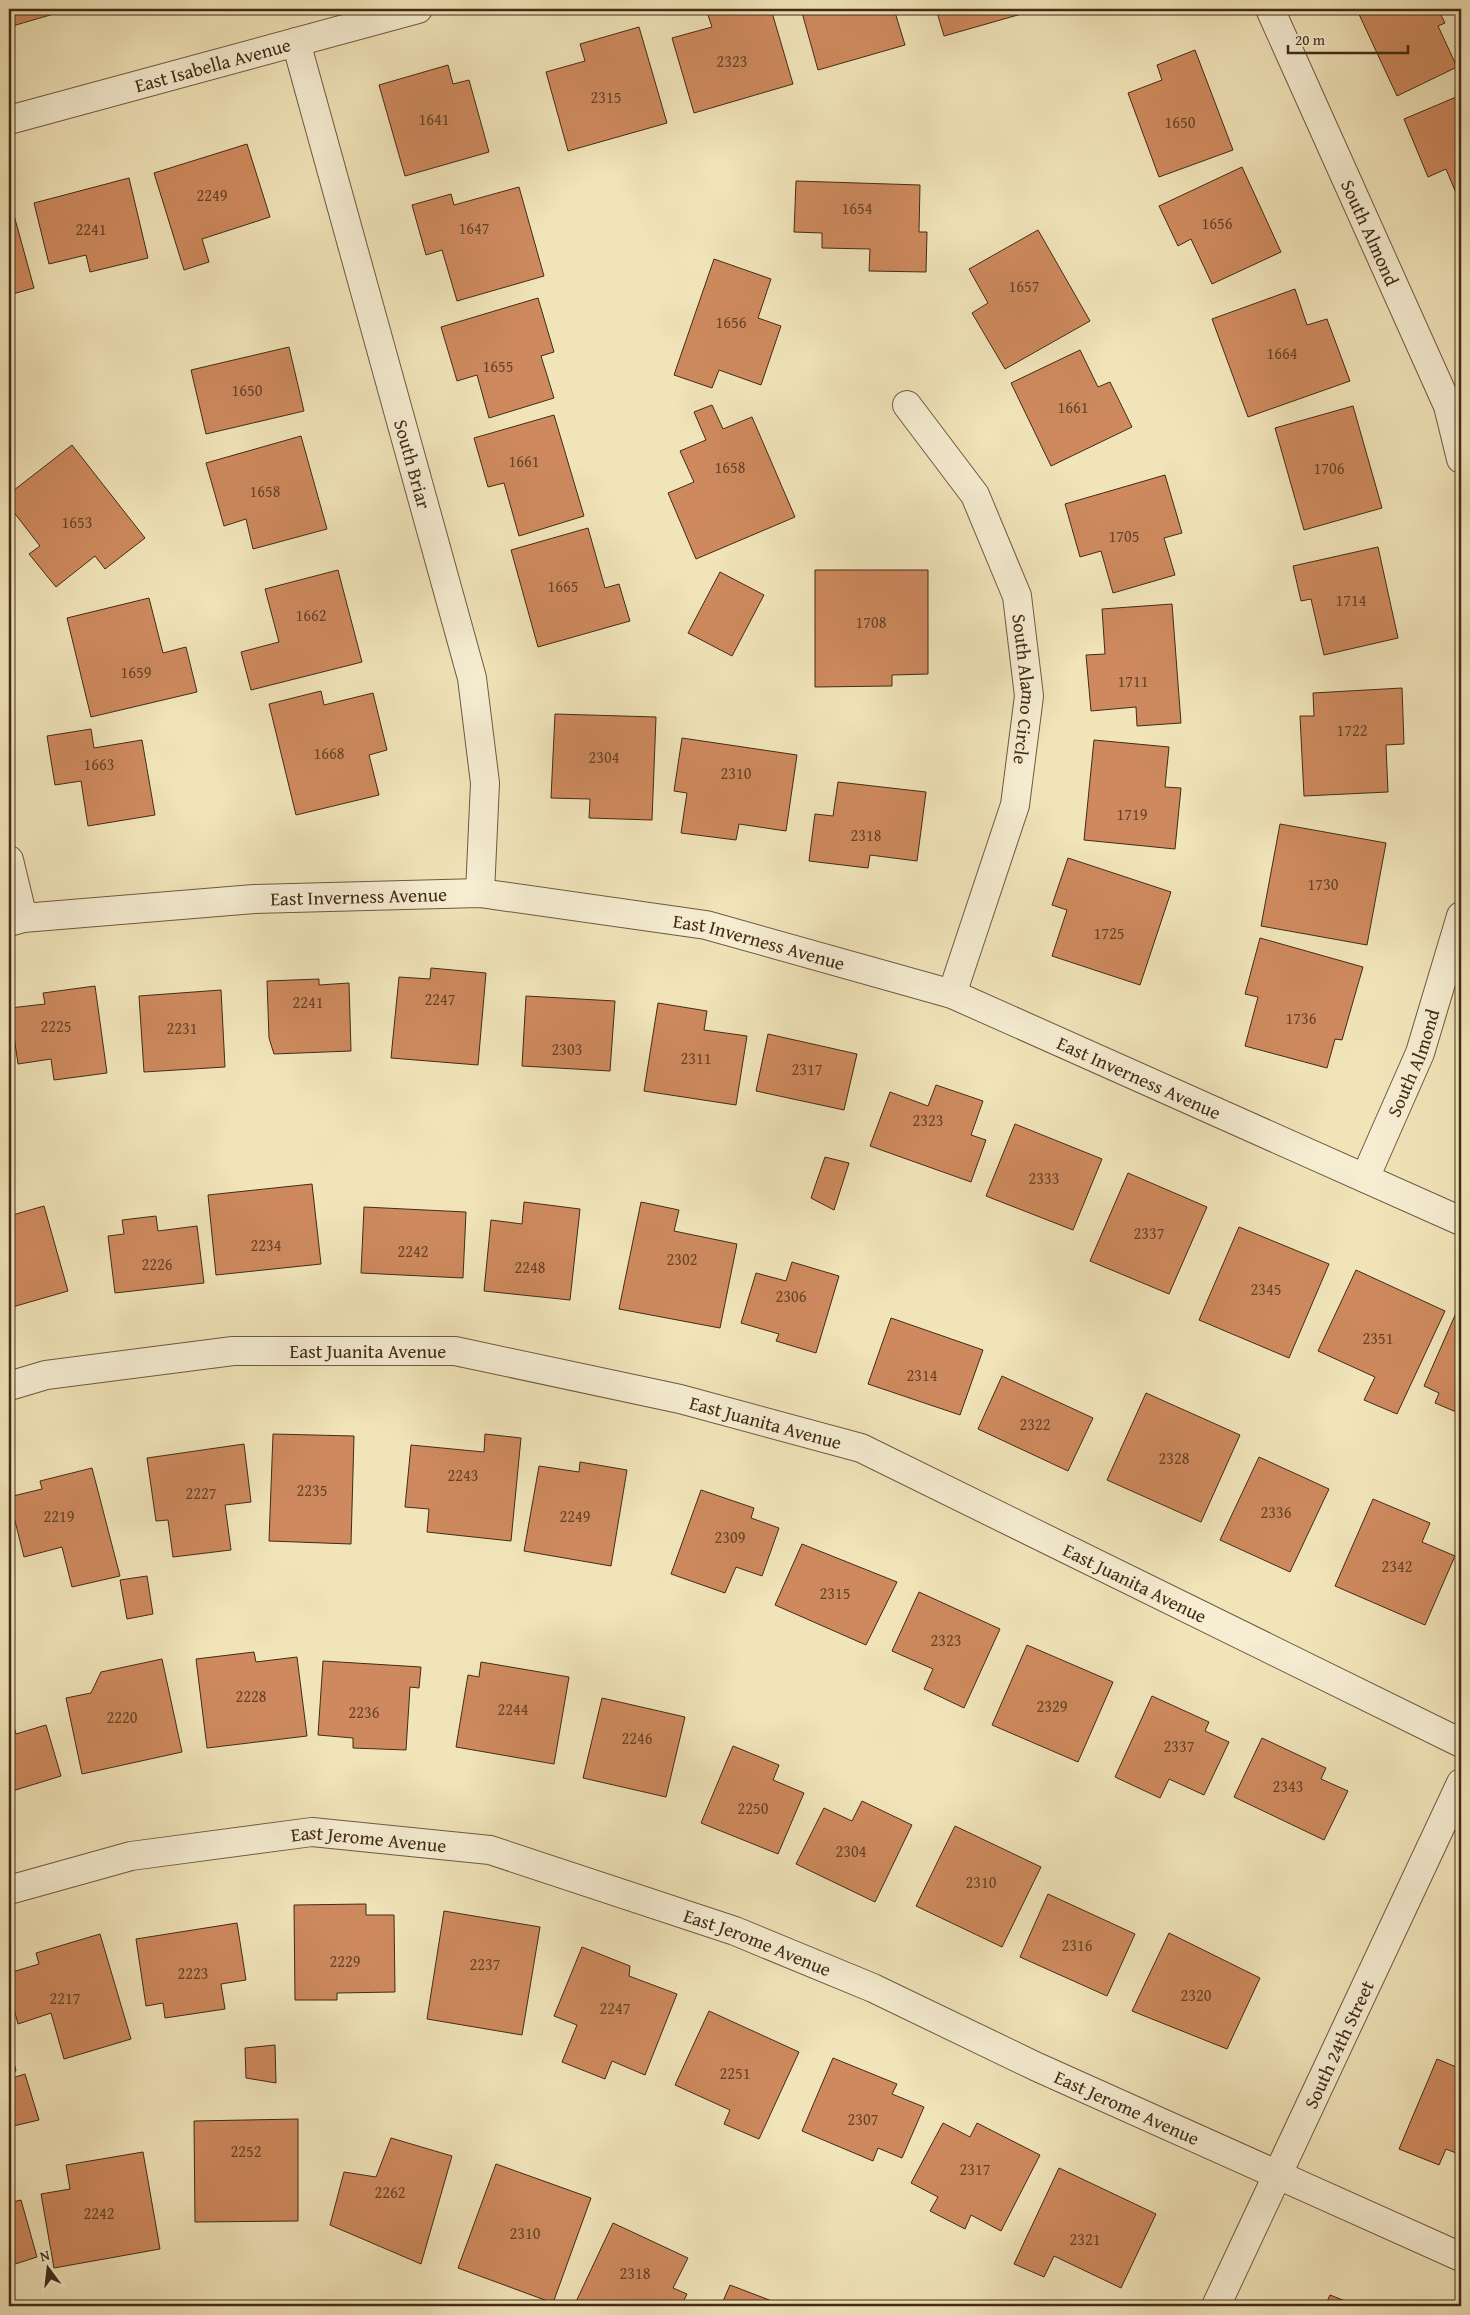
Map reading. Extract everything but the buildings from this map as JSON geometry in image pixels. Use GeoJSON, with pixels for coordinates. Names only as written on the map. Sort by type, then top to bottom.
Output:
{"type":"FeatureCollection","features":[{"type":"Feature","properties":{"kind":"street","name":"East Isabella Avenue"},"geometry":{"type":"LineString","coordinates":[[9,120],[418,9]]}},
{"type":"Feature","properties":{"kind":"street","name":"South Almond"},"geometry":{"type":"LineString","coordinates":[[1270,9],[1448,406],[1461,458]]}},
{"type":"Feature","properties":{"kind":"street","name":"South Briar"},"geometry":{"type":"LineString","coordinates":[[296,42],[472,678],[485,783],[480,893]]}},
{"type":"Feature","properties":{"kind":"street","name":"South Alamo Circle"},"geometry":{"type":"LineString","coordinates":[[907,405],[975,495],[1017,596],[1029,696],[1015,805],[952,994]]}},
{"type":"Feature","properties":{"kind":"street"},"geometry":{"type":"LineString","coordinates":[[9,860],[16,920]]}},
{"type":"Feature","properties":{"kind":"street","name":"East Inverness Avenue"},"geometry":{"type":"LineString","coordinates":[[16,920],[254,899],[480,893],[706,925],[952,994],[1461,1221]]}},
{"type":"Feature","properties":{"kind":"street","name":"South Almond"},"geometry":{"type":"LineString","coordinates":[[1365,1178],[1420,1053],[1461,916]]}},
{"type":"Feature","properties":{"kind":"street","name":"East Juanita Avenue"},"geometry":{"type":"LineString","coordinates":[[9,1386],[46,1375],[233,1351],[455,1350],[680,1398],[861,1448],[1461,1743]]}},
{"type":"Feature","properties":{"kind":"street","name":"South 24th Street"},"geometry":{"type":"LineString","coordinates":[[1216,2306],[1461,1783]]}},
{"type":"Feature","properties":{"kind":"street","name":"East Jerome Avenue"},"geometry":{"type":"LineString","coordinates":[[9,1890],[131,1856],[312,1832],[490,1850],[735,1931],[836,1973],[1276,2175],[1461,2257]]}}]}
